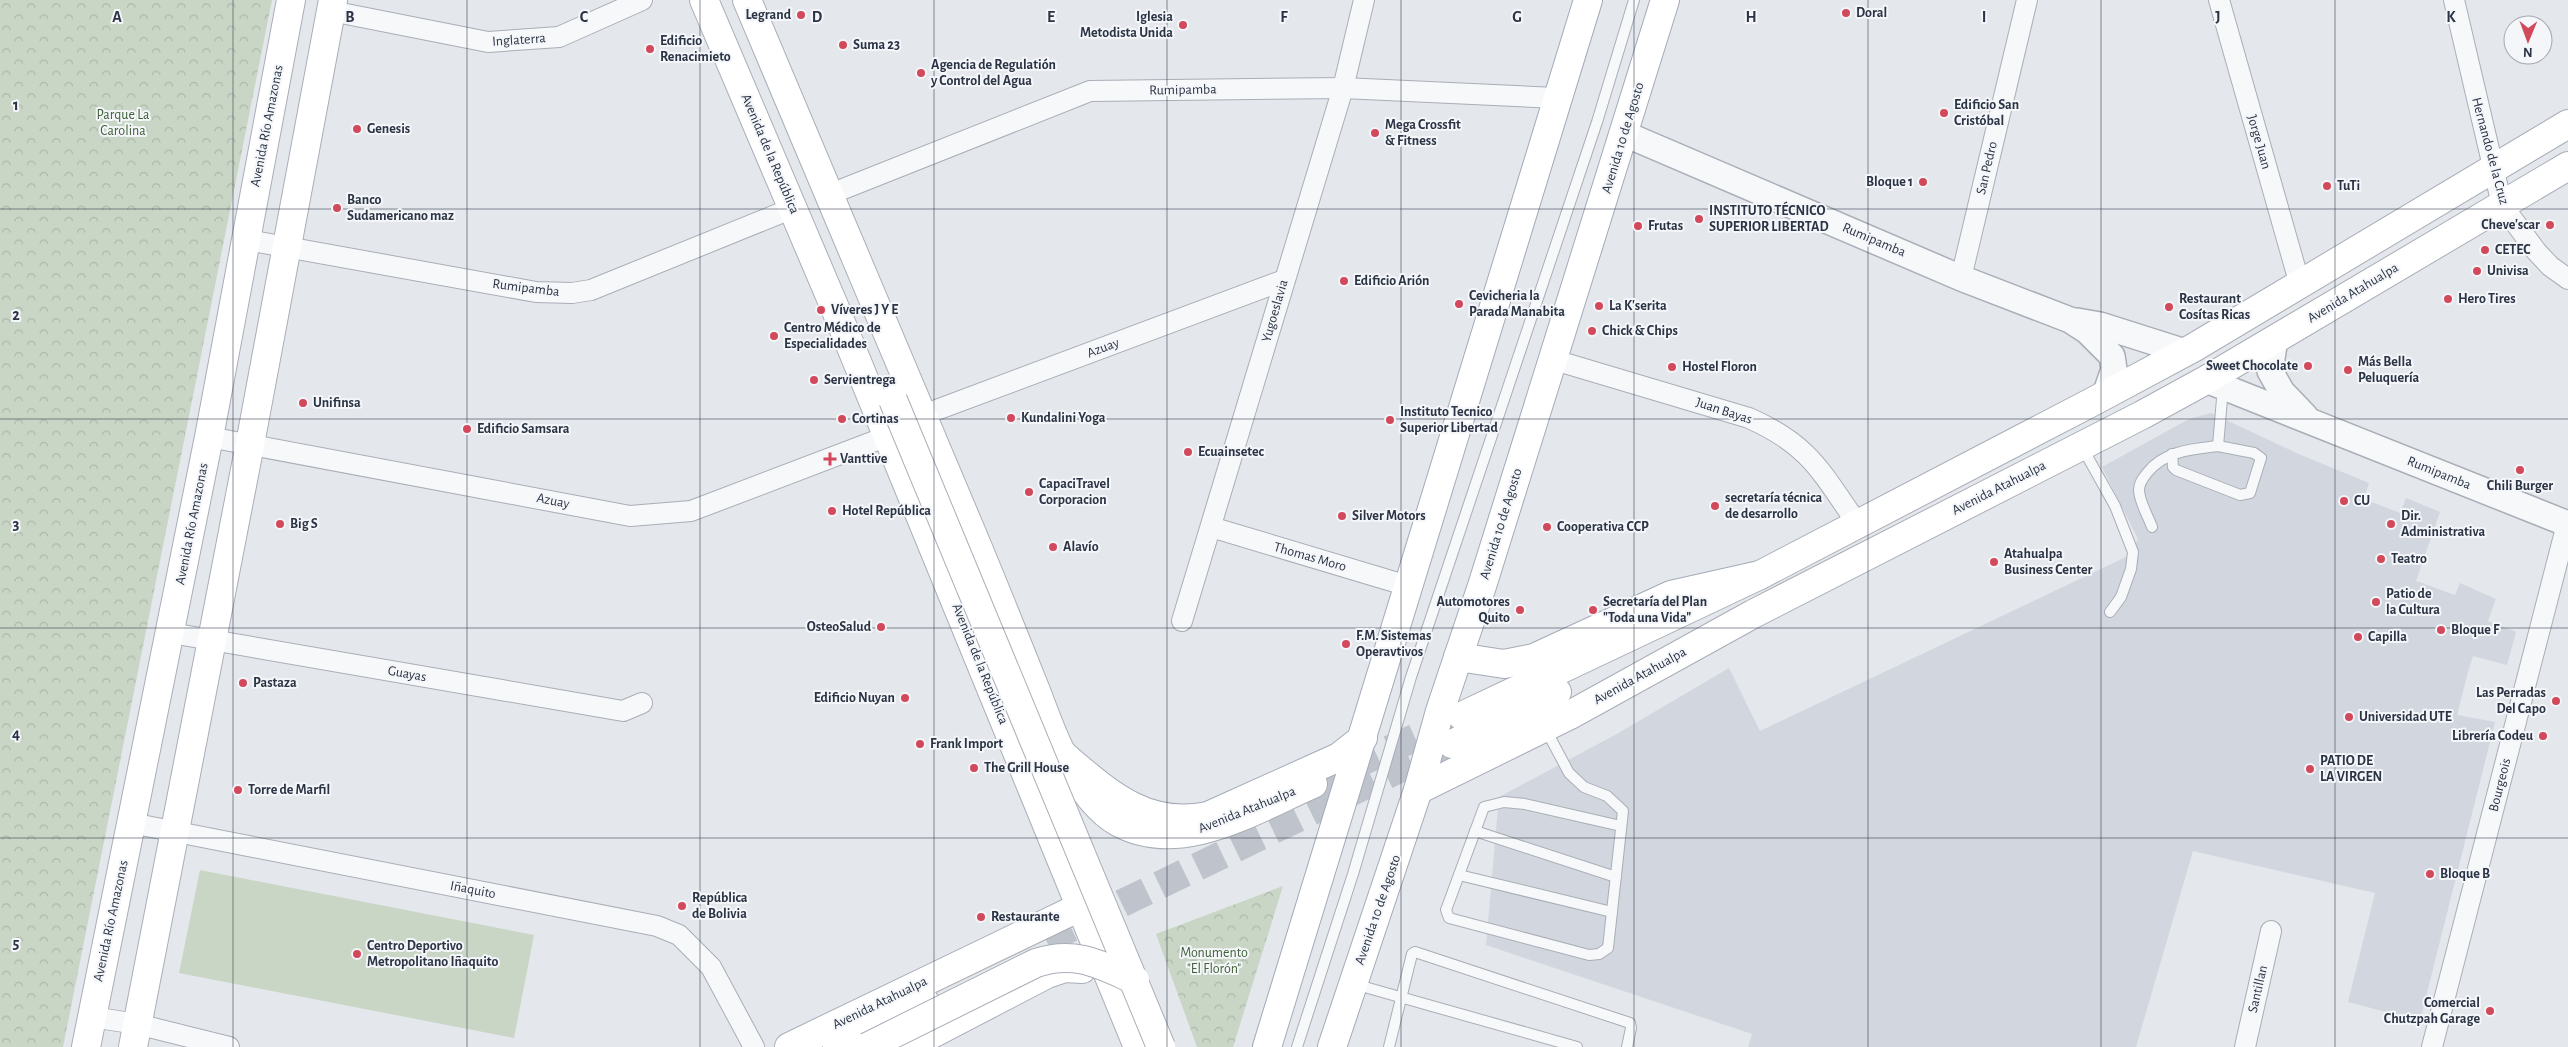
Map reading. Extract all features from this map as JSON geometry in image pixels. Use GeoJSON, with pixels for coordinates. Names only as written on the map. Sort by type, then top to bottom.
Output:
{"type":"FeatureCollection","features":[{"type":"Feature","properties":{"kind":"main road","name":"Avenida Río Amazonas"},"geometry":{"type":"LineString","coordinates":[[86,1047],[171,633],[291,0]]}},
{"type":"Feature","properties":{"kind":"main road","name":"Avenida de la República"},"geometry":{"type":"LineString","coordinates":[[704,0],[835,308],[1080,907],[1162,1047]]}},
{"type":"Feature","properties":{"kind":"main road","name":"Avenida de la República"},"geometry":{"type":"LineString","coordinates":[[748,0],[867,289],[1007,616],[1041,702]]}},
{"type":"Feature","properties":{"kind":"main road"},"geometry":{"type":"LineString","coordinates":[[1267,1047],[1363,738],[1556,98],[1588,0]]}},
{"type":"Feature","properties":{"kind":"main road","name":"Avenida 10 de Agosto"},"geometry":{"type":"LineString","coordinates":[[1332,1047],[1418,790],[1551,358],[1624,134],[1665,0]]}},
{"type":"Feature","properties":{"kind":"main road"},"geometry":{"type":"LineString","coordinates":[[135,1036],[250,444],[332,6]]}},
{"type":"Feature","properties":{"kind":"main road"},"geometry":{"type":"LineString","coordinates":[[1462,716],[1760,575],[2185,352],[2568,124]]}},
{"type":"Feature","properties":{"kind":"main road","name":"Avenida Atahualpa"},"geometry":{"type":"LineString","coordinates":[[1418,790],[1545,727],[1753,614],[2142,415],[2214,383],[2276,339],[2568,166]]}},
{"type":"Feature","properties":{"kind":"main road","name":"Avenida de la República"},"geometry":{"type":"LineString","coordinates":[[867,289],[891,397],[1122,979],[1138,1047]]}},
{"type":"Feature","properties":{"kind":"main road","name":"Avenida de la República"},"geometry":{"type":"LineString","coordinates":[[835,308],[891,397]]}},
{"type":"Feature","properties":{"kind":"main road"},"geometry":{"type":"LineString","coordinates":[[1931,506],[1940,496],[2064,431],[2099,398]]}},
{"type":"Feature","properties":{"kind":"main road"},"geometry":{"type":"LineString","coordinates":[[1931,506],[1944,505],[2100,429],[2142,415]]}},
{"type":"Feature","properties":{"kind":"main road","name":"Avenida Atahualpa"},"geometry":{"type":"LineString","coordinates":[[1452,744],[1931,506]]}},
{"type":"Feature","properties":{"kind":"main road"},"geometry":{"type":"LineString","coordinates":[[1458,657],[1504,664],[1534,658],[1671,595],[1760,575]]}},
{"type":"Feature","properties":{"kind":"main road"},"geometry":{"type":"LineString","coordinates":[[964,624],[970,635],[986,642],[1001,635],[1007,616]]}},
{"type":"Feature","properties":{"kind":"main road"},"geometry":{"type":"LineString","coordinates":[[990,688],[989,678],[995,668],[1010,662],[1027,667]]}},
{"type":"Feature","properties":{"kind":"main road","name":"Avenida Atahualpa"},"geometry":{"type":"LineString","coordinates":[[1041,702],[1062,754],[1092,799],[1105,813],[1121,824],[1158,835],[1199,831],[1216,826],[1313,784]]}},
{"type":"Feature","properties":{"kind":"main road"},"geometry":{"type":"LineString","coordinates":[[1062,754],[1111,795],[1126,804],[1144,812],[1175,819],[1198,818],[1208,816],[1339,757],[1363,738]]}},
{"type":"Feature","properties":{"kind":"main road","name":"Avenida Atahualpa"},"geometry":{"type":"LineString","coordinates":[[789,1047],[1080,907]]}},
{"type":"Feature","properties":{"kind":"main road","name":"Avenida Atahualpa"},"geometry":{"type":"LineString","coordinates":[[837,1047],[1046,940]]}},
{"type":"Feature","properties":{"kind":"main road"},"geometry":{"type":"LineString","coordinates":[[867,1047],[1036,963],[1053,957],[1067,956],[1088,960],[1122,979]]}},
{"type":"Feature","properties":{"kind":"main road"},"geometry":{"type":"LineString","coordinates":[[907,1047],[1047,974],[1065,968],[1087,970],[1122,979]]}},
{"type":"Feature","properties":{"kind":"street","name":"Inglaterra"},"geometry":{"type":"LineString","coordinates":[[332,6],[488,42],[559,37],[642,0]]}},
{"type":"Feature","properties":{"kind":"street","name":"Yugoeslavia"},"geometry":{"type":"LineString","coordinates":[[1182,621],[1343,88],[1364,0]]}},
{"type":"Feature","properties":{"kind":"street","name":"San Pedro"},"geometry":{"type":"LineString","coordinates":[[1961,278],[2027,0]]}},
{"type":"Feature","properties":{"kind":"street","name":"Jorge Juan"},"geometry":{"type":"LineString","coordinates":[[2219,0],[2300,285]]}},
{"type":"Feature","properties":{"kind":"street","name":"Hernando de la Cruz"},"geometry":{"type":"LineString","coordinates":[[2454,0],[2492,169],[2502,205],[2536,251],[2550,266],[2568,279]]}},
{"type":"Feature","properties":{"kind":"street","name":"Rumipamba"},"geometry":{"type":"LineString","coordinates":[[828,195],[1090,91],[1343,88],[1556,98]]}},
{"type":"Feature","properties":{"kind":"street","name":"Rumipamba"},"geometry":{"type":"LineString","coordinates":[[1624,134],[1961,278],[2070,320],[2100,325],[2185,352]]}},
{"type":"Feature","properties":{"kind":"street","name":"Rumipamba"},"geometry":{"type":"LineString","coordinates":[[247,240],[285,249],[536,292],[572,293],[591,290],[793,208]]}},
{"type":"Feature","properties":{"kind":"street","name":"Azuay"},"geometry":{"type":"LineString","coordinates":[[922,415],[1284,280]]}},
{"type":"Feature","properties":{"kind":"street","name":"Rumipamba"},"geometry":{"type":"LineString","coordinates":[[2070,320],[2087,331],[2112,356],[2114,369],[2099,398]]}},
{"type":"Feature","properties":{"kind":"street","name":"Rumipamba"},"geometry":{"type":"LineString","coordinates":[[2276,339],[2270,371],[2282,392],[2311,422]]}},
{"type":"Feature","properties":{"kind":"street","name":"Juan Bayas"},"geometry":{"type":"LineString","coordinates":[[1551,358],[1749,418],[1778,432],[1814,461],[1857,523]]}},
{"type":"Feature","properties":{"kind":"street","name":"Rumipamba"},"geometry":{"type":"LineString","coordinates":[[2214,383],[2567,524]]}},
{"type":"Feature","properties":{"kind":"street","name":"Azuay"},"geometry":{"type":"LineString","coordinates":[[209,437],[630,516],[691,511],[888,436]]}},
{"type":"Feature","properties":{"kind":"street","name":"Bourgeois"},"geometry":{"type":"LineString","coordinates":[[2432,1047],[2567,524]]}},
{"type":"Feature","properties":{"kind":"street","name":"Thomas Moro"},"geometry":{"type":"LineString","coordinates":[[1211,528],[1408,586]]}},
{"type":"Feature","properties":{"kind":"street","name":"Guayas"},"geometry":{"type":"LineString","coordinates":[[171,633],[623,711],[642,702]]}},
{"type":"Feature","properties":{"kind":"street","name":"Iñaquito"},"geometry":{"type":"LineString","coordinates":[[131,823],[657,926],[679,935],[711,967],[754,1047]]}},
{"type":"Feature","properties":{"kind":"street","name":"Santillan"},"geometry":{"type":"LineString","coordinates":[[2245,1047],[2272,931]]}},
{"type":"Feature","properties":{"kind":"street"},"geometry":{"type":"LineString","coordinates":[[92,1017],[135,1036],[229,1047]]}},
{"type":"Feature","properties":{"kind":"lane"},"geometry":{"type":"LineString","coordinates":[[1297,1047],[1353,874],[1411,678],[1597,122],[1634,0]]}},
{"type":"Feature","properties":{"kind":"lane"},"geometry":{"type":"LineString","coordinates":[[2214,383],[2218,446]]}},
{"type":"Feature","properties":{"kind":"lane"},"geometry":{"type":"LineString","coordinates":[[2082,446],[2115,506],[2133,552],[2131,569],[2121,597],[2110,612]]}},
{"type":"Feature","properties":{"kind":"lane"},"geometry":{"type":"LineString","coordinates":[[2152,527],[2139,491],[2140,483],[2158,462],[2172,454],[2218,446],[2254,453],[2261,458],[2252,486],[2246,495],[2240,495],[2176,470],[2173,467],[2172,454]]}},
{"type":"Feature","properties":{"kind":"lane"},"geometry":{"type":"LineString","coordinates":[[1545,727],[1569,773],[1584,787],[1607,796],[1623,811],[1608,948],[1599,954],[1589,956],[1449,918],[1446,910],[1484,807],[1504,802],[1621,826]]}},
{"type":"Feature","properties":{"kind":"lane"},"geometry":{"type":"LineString","coordinates":[[1475,831],[1616,877]]}},
{"type":"Feature","properties":{"kind":"lane"},"geometry":{"type":"LineString","coordinates":[[1459,875],[1612,912]]}},
{"type":"Feature","properties":{"kind":"lane"},"geometry":{"type":"LineString","coordinates":[[1389,1047],[1412,954],[1420,952],[1630,1023],[1632,1028],[1627,1047]]}},
{"type":"Feature","properties":{"kind":"lane"},"geometry":{"type":"LineString","coordinates":[[1353,984],[1577,1047]]}},
{"type":"Feature","properties":{"kind":"shaded area"},"geometry":{"type":"Polygon","coordinates":[[[2211,413],[2301,455],[2369,483],[2364,499],[2400,513],[2406,498],[2440,512],[2416,581],[2455,595],[2460,583],[2496,599],[2488,621],[2516,632],[2507,665],[2473,656],[2457,715],[2495,722],[2420,1021],[2348,1002],[2375,893],[2193,851],[2136,1047],[1748,1047],[1752,1034],[1486,945],[1499,797],[1615,735],[1729,668],[1760,731],[2128,556],[2138,539],[2102,467],[2189,419],[2211,413]]]}},
{"type":"Feature","properties":{"kind":"green space","name":"Parque La Carolina"},"geometry":{"type":"Polygon","coordinates":[[[0,0],[272,0],[63,1047],[0,1047],[0,0]]]}},
{"type":"Feature","properties":{"kind":"green space","name":"Centro Deportivo Metropolitano Iñaquito"},"geometry":{"type":"Polygon","coordinates":[[[200,870],[534,935],[514,1038],[179,973],[200,870]]]}},
{"type":"Feature","properties":{"kind":"green space","name":"Monumento \"El Florón\""},"geometry":{"type":"Polygon","coordinates":[[[1283,886],[1233,1047],[1197,1047],[1156,934],[1283,886]]]}},
{"type":"Feature","properties":{"kind":"tunnel"},"geometry":{"type":"LineString","coordinates":[[1313,784],[1454,720]]}},
{"type":"Feature","properties":{"kind":"tunnel"},"geometry":{"type":"LineString","coordinates":[[1046,940],[1445,747]]}},
{"type":"Feature","properties":{"kind":"place","name":"Doral"},"geometry":{"type":"Point","coordinates":[1846,13]}},
{"type":"Feature","properties":{"kind":"place","name":"Legrand"},"geometry":{"type":"Point","coordinates":[801,15]}},
{"type":"Feature","properties":{"kind":"place","name":"Iglesia Metodista Unida"},"geometry":{"type":"Point","coordinates":[1183,25]}},
{"type":"Feature","properties":{"kind":"place","name":"Suma 23"},"geometry":{"type":"Point","coordinates":[843,45]}},
{"type":"Feature","properties":{"kind":"place","name":"Edificio Renacimieto"},"geometry":{"type":"Point","coordinates":[650,49]}},
{"type":"Feature","properties":{"kind":"place","name":"Agencia de Regulatión y Control del Agua"},"geometry":{"type":"Point","coordinates":[921,73]}},
{"type":"Feature","properties":{"kind":"place","name":"Edificio San Cristóbal"},"geometry":{"type":"Point","coordinates":[1944,113]}},
{"type":"Feature","properties":{"kind":"place","name":"Genesis"},"geometry":{"type":"Point","coordinates":[357,129]}},
{"type":"Feature","properties":{"kind":"place","name":"Mega Crossfit & Fitness"},"geometry":{"type":"Point","coordinates":[1375,133]}},
{"type":"Feature","properties":{"kind":"place","name":"Bloque 1"},"geometry":{"type":"Point","coordinates":[1923,182]}},
{"type":"Feature","properties":{"kind":"place","name":"TuTi"},"geometry":{"type":"Point","coordinates":[2327,186]}},
{"type":"Feature","properties":{"kind":"place","name":"Banco Sudamericano maz"},"geometry":{"type":"Point","coordinates":[337,208]}},
{"type":"Feature","properties":{"kind":"place","name":"INSTITUTO TÉCNICO SUPERIOR LIBERTAD"},"geometry":{"type":"Point","coordinates":[1699,219]}},
{"type":"Feature","properties":{"kind":"place","name":"Cheve'scar"},"geometry":{"type":"Point","coordinates":[2550,225]}},
{"type":"Feature","properties":{"kind":"place","name":"Frutas"},"geometry":{"type":"Point","coordinates":[1638,226]}},
{"type":"Feature","properties":{"kind":"place","name":"CETEC"},"geometry":{"type":"Point","coordinates":[2485,250]}},
{"type":"Feature","properties":{"kind":"place","name":"Univisa"},"geometry":{"type":"Point","coordinates":[2477,271]}},
{"type":"Feature","properties":{"kind":"place","name":"Edificio Arión"},"geometry":{"type":"Point","coordinates":[1344,281]}},
{"type":"Feature","properties":{"kind":"place","name":"Hero Tires"},"geometry":{"type":"Point","coordinates":[2448,299]}},
{"type":"Feature","properties":{"kind":"place","name":"Cevicheria la Parada Manabita"},"geometry":{"type":"Point","coordinates":[1459,304]}},
{"type":"Feature","properties":{"kind":"place","name":"La K'serita"},"geometry":{"type":"Point","coordinates":[1599,306]}},
{"type":"Feature","properties":{"kind":"place","name":"Restaurant Cosítas Ricas"},"geometry":{"type":"Point","coordinates":[2169,307]}},
{"type":"Feature","properties":{"kind":"place","name":"Víveres J Y E"},"geometry":{"type":"Point","coordinates":[821,310]}},
{"type":"Feature","properties":{"kind":"place","name":"Chick & Chips"},"geometry":{"type":"Point","coordinates":[1592,331]}},
{"type":"Feature","properties":{"kind":"place","name":"Centro Médico de Especialidades"},"geometry":{"type":"Point","coordinates":[774,336]}},
{"type":"Feature","properties":{"kind":"place","name":"Sweet Chocolate"},"geometry":{"type":"Point","coordinates":[2308,366]}},
{"type":"Feature","properties":{"kind":"place","name":"Hostel Floron"},"geometry":{"type":"Point","coordinates":[1672,367]}},
{"type":"Feature","properties":{"kind":"place","name":"Más Bella Peluquería"},"geometry":{"type":"Point","coordinates":[2348,370]}},
{"type":"Feature","properties":{"kind":"place","name":"Servientrega"},"geometry":{"type":"Point","coordinates":[814,380]}},
{"type":"Feature","properties":{"kind":"place","name":"Unifinsa"},"geometry":{"type":"Point","coordinates":[303,403]}},
{"type":"Feature","properties":{"kind":"place","name":"Kundalini Yoga"},"geometry":{"type":"Point","coordinates":[1011,418]}},
{"type":"Feature","properties":{"kind":"place","name":"Cortinas"},"geometry":{"type":"Point","coordinates":[842,419]}},
{"type":"Feature","properties":{"kind":"place","name":"Instituto Tecnico Superior Libertad"},"geometry":{"type":"Point","coordinates":[1390,420]}},
{"type":"Feature","properties":{"kind":"place","name":"Edificio Samsara"},"geometry":{"type":"Point","coordinates":[467,429]}},
{"type":"Feature","properties":{"kind":"place","name":"Ecuainsetec"},"geometry":{"type":"Point","coordinates":[1188,452]}},
{"type":"Feature","properties":{"kind":"place","name":"Vanttive"},"geometry":{"type":"Point","coordinates":[830,459]}},
{"type":"Feature","properties":{"kind":"place","name":"Chili Burger"},"geometry":{"type":"Point","coordinates":[2520,470]}},
{"type":"Feature","properties":{"kind":"place","name":"CapaciTravel Corporacion"},"geometry":{"type":"Point","coordinates":[1029,492]}},
{"type":"Feature","properties":{"kind":"place","name":"CU"},"geometry":{"type":"Point","coordinates":[2344,501]}},
{"type":"Feature","properties":{"kind":"place","name":"secretaría técnica de desarrollo"},"geometry":{"type":"Point","coordinates":[1715,506]}},
{"type":"Feature","properties":{"kind":"place","name":"Hotel República"},"geometry":{"type":"Point","coordinates":[832,511]}},
{"type":"Feature","properties":{"kind":"place","name":"Silver Motors"},"geometry":{"type":"Point","coordinates":[1342,516]}},
{"type":"Feature","properties":{"kind":"place","name":"Big S"},"geometry":{"type":"Point","coordinates":[280,524]}},
{"type":"Feature","properties":{"kind":"place","name":"Dir. Administrativa"},"geometry":{"type":"Point","coordinates":[2391,524]}},
{"type":"Feature","properties":{"kind":"place","name":"Cooperativa CCP"},"geometry":{"type":"Point","coordinates":[1547,527]}},
{"type":"Feature","properties":{"kind":"place","name":"Alavío"},"geometry":{"type":"Point","coordinates":[1053,547]}},
{"type":"Feature","properties":{"kind":"place","name":"Teatro"},"geometry":{"type":"Point","coordinates":[2381,559]}},
{"type":"Feature","properties":{"kind":"place","name":"Atahualpa Business Center"},"geometry":{"type":"Point","coordinates":[1994,562]}},
{"type":"Feature","properties":{"kind":"place","name":"Patio de la Cultura"},"geometry":{"type":"Point","coordinates":[2376,602]}},
{"type":"Feature","properties":{"kind":"place","name":"Automotores Quito"},"geometry":{"type":"Point","coordinates":[1520,610]}},
{"type":"Feature","properties":{"kind":"place","name":"Secretaría del Plan \"Toda una Vida\""},"geometry":{"type":"Point","coordinates":[1593,610]}},
{"type":"Feature","properties":{"kind":"place","name":"OsteoSalud"},"geometry":{"type":"Point","coordinates":[881,627]}},
{"type":"Feature","properties":{"kind":"place","name":"Bloque F"},"geometry":{"type":"Point","coordinates":[2441,630]}},
{"type":"Feature","properties":{"kind":"place","name":"Capilla"},"geometry":{"type":"Point","coordinates":[2358,637]}},
{"type":"Feature","properties":{"kind":"place","name":"F.M. Sistemas Operavtivos"},"geometry":{"type":"Point","coordinates":[1346,644]}},
{"type":"Feature","properties":{"kind":"place","name":"Pastaza"},"geometry":{"type":"Point","coordinates":[243,683]}},
{"type":"Feature","properties":{"kind":"place","name":"Edificio Nuyan"},"geometry":{"type":"Point","coordinates":[905,698]}},
{"type":"Feature","properties":{"kind":"place","name":"Las Perradas Del Capo"},"geometry":{"type":"Point","coordinates":[2556,701]}},
{"type":"Feature","properties":{"kind":"place","name":"Universidad UTE"},"geometry":{"type":"Point","coordinates":[2349,717]}},
{"type":"Feature","properties":{"kind":"place","name":"Librería Codeu"},"geometry":{"type":"Point","coordinates":[2543,736]}},
{"type":"Feature","properties":{"kind":"place","name":"Frank Import"},"geometry":{"type":"Point","coordinates":[920,744]}},
{"type":"Feature","properties":{"kind":"place","name":"The Grill House"},"geometry":{"type":"Point","coordinates":[974,768]}},
{"type":"Feature","properties":{"kind":"place","name":"PATIO DE LA VIRGEN"},"geometry":{"type":"Point","coordinates":[2310,769]}},
{"type":"Feature","properties":{"kind":"place","name":"Torre de Marfil"},"geometry":{"type":"Point","coordinates":[238,790]}},
{"type":"Feature","properties":{"kind":"place","name":"Bloque B"},"geometry":{"type":"Point","coordinates":[2430,874]}},
{"type":"Feature","properties":{"kind":"place","name":"República de Bolivia"},"geometry":{"type":"Point","coordinates":[682,906]}},
{"type":"Feature","properties":{"kind":"place","name":"Restaurante"},"geometry":{"type":"Point","coordinates":[981,917]}},
{"type":"Feature","properties":{"kind":"place","name":"Centro Deportivo Metropolitano Iñaquito"},"geometry":{"type":"Point","coordinates":[357,954]}},
{"type":"Feature","properties":{"kind":"place","name":"Comercial Chutzpah Garage"},"geometry":{"type":"Point","coordinates":[2490,1011]}}]}
